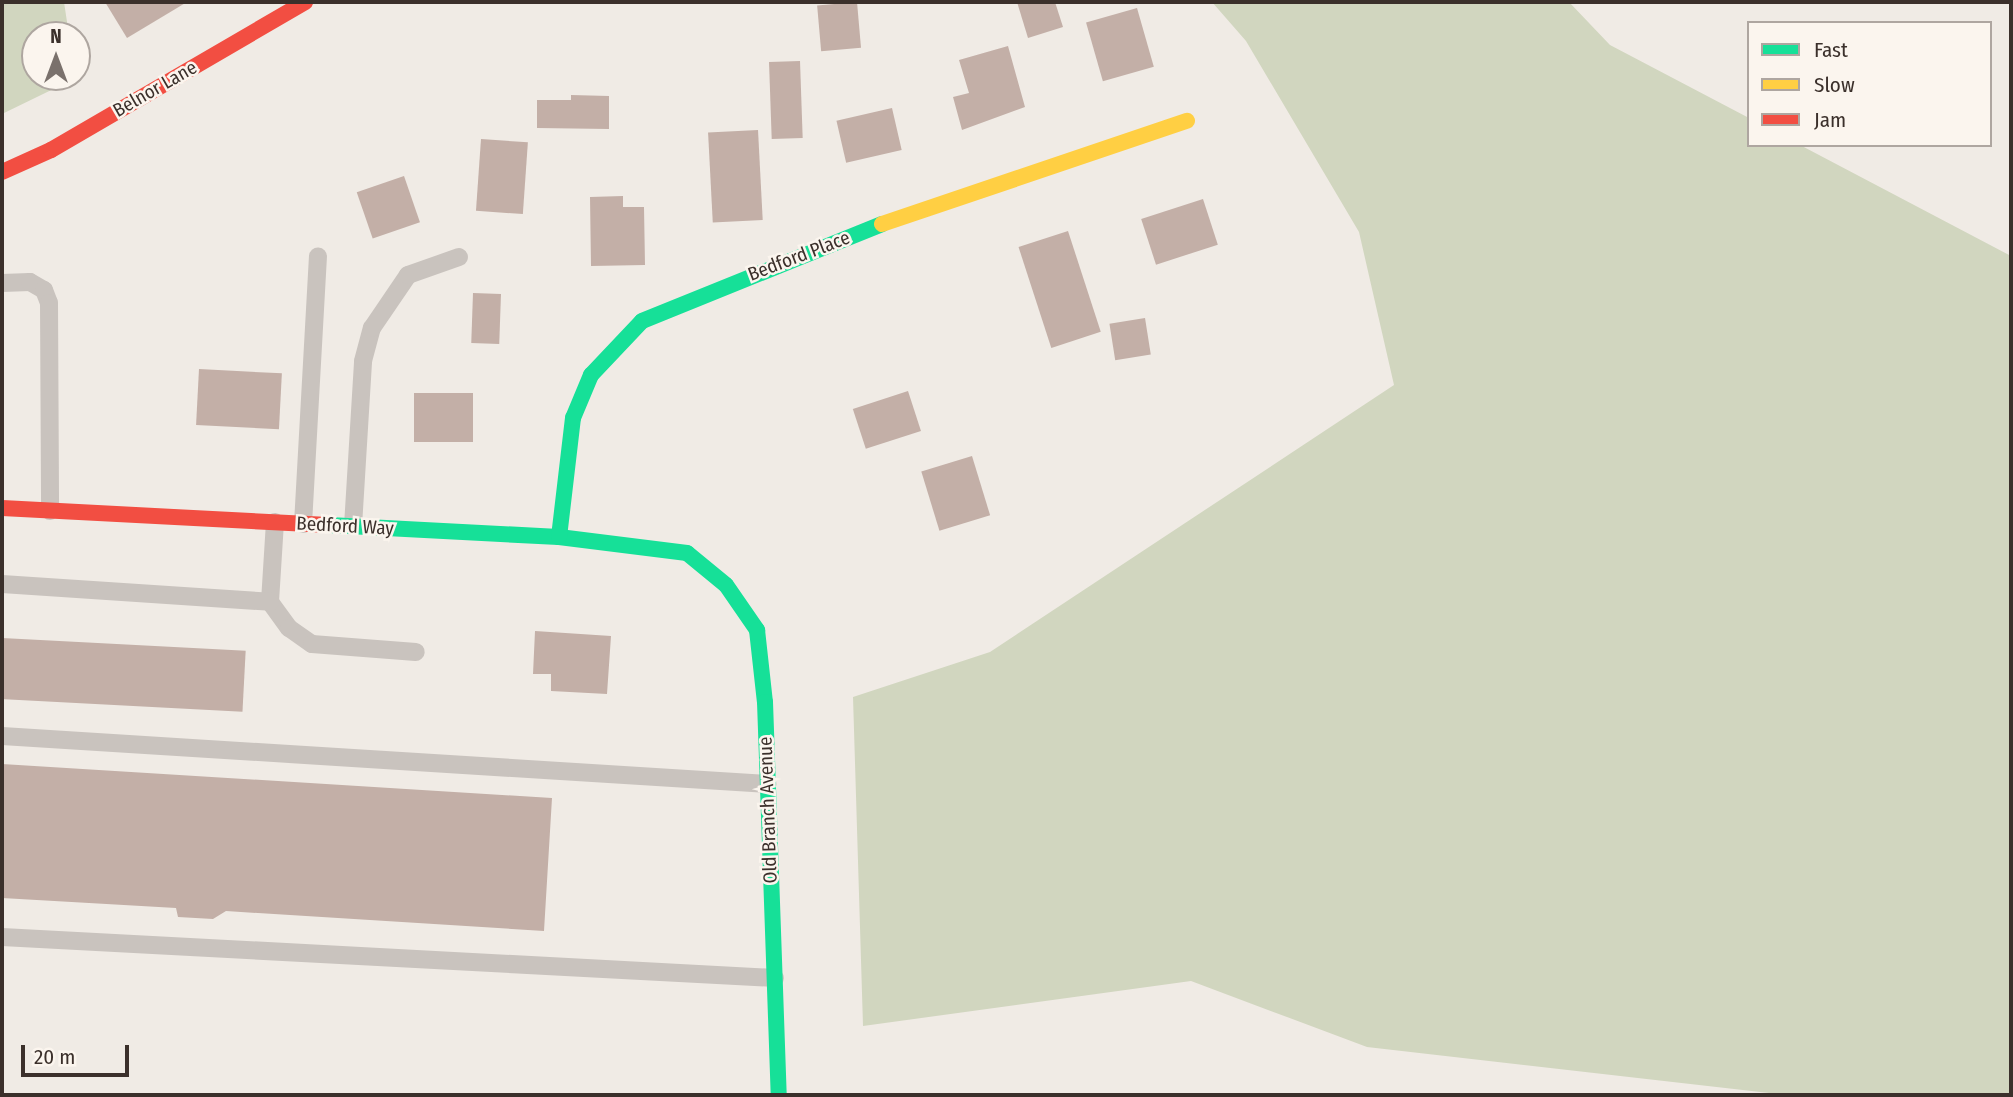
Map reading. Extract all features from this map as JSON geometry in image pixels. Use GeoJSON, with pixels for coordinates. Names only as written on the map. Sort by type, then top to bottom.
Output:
{"type":"FeatureCollection","features":[{"type":"Feature","properties":{"kind":"street","name":"Belnor Lane"},"geometry":{"type":"LineString","coordinates":[[2,172],[51,150],[305,2]]}},
{"type":"Feature","properties":{"kind":"street","name":"Bedford Place"},"geometry":{"type":"LineString","coordinates":[[559,537],[573,418],[592,375],[642,321],[879,225],[1187,121]]}},
{"type":"Feature","properties":{"kind":"street","name":"Bedford Way"},"geometry":{"type":"LineString","coordinates":[[2,508],[559,537],[687,553]]}},
{"type":"Feature","properties":{"kind":"street","name":"Old Branch Avenue"},"geometry":{"type":"LineString","coordinates":[[687,553],[726,585],[757,630],[767,784],[779,1095]]}},
{"type":"Feature","properties":{"kind":"lane"},"geometry":{"type":"LineString","coordinates":[[303,524],[318,256]]}},
{"type":"Feature","properties":{"kind":"lane"},"geometry":{"type":"LineString","coordinates":[[353,526],[363,361],[372,328],[408,275],[459,257]]}},
{"type":"Feature","properties":{"kind":"lane"},"geometry":{"type":"LineString","coordinates":[[2,283],[30,282],[44,290],[48,303],[50,511]]}},
{"type":"Feature","properties":{"kind":"lane"},"geometry":{"type":"LineString","coordinates":[[275,522],[270,601],[289,628],[313,644],[416,652]]}},
{"type":"Feature","properties":{"kind":"lane"},"geometry":{"type":"LineString","coordinates":[[2,584],[270,601]]}},
{"type":"Feature","properties":{"kind":"lane"},"geometry":{"type":"LineString","coordinates":[[2,736],[767,784]]}},
{"type":"Feature","properties":{"kind":"lane"},"geometry":{"type":"LineString","coordinates":[[2,937],[775,978]]}},
{"type":"Feature","properties":{"kind":"green space"},"geometry":{"type":"Polygon","coordinates":[[[2,2],[64,2],[67,21],[21,21],[21,91],[49,91],[2,114],[2,2]]]}},
{"type":"Feature","properties":{"kind":"green space"},"geometry":{"type":"Polygon","coordinates":[[[1212,2],[1569,2],[1610,45],[1747,117],[1747,147],[1804,147],[2011,256],[2011,1095],[1787,1095],[1367,1047],[1191,981],[863,1026],[853,697],[990,652],[1394,385],[1359,232],[1246,41],[1212,2]]]}},
{"type":"Feature","properties":{"kind":"building"},"geometry":{"type":"Polygon","coordinates":[[[105,2],[187,2],[127,38],[105,2]]]}},
{"type":"Feature","properties":{"kind":"building"},"geometry":{"type":"Polygon","coordinates":[[[857,2],[861,48],[821,51],[817,5],[857,2]]]}},
{"type":"Feature","properties":{"kind":"building"},"geometry":{"type":"Polygon","coordinates":[[[1017,2],[1055,2],[1063,27],[1028,38],[1017,2]]]}},
{"type":"Feature","properties":{"kind":"building"},"geometry":{"type":"Polygon","coordinates":[[[1137,8],[1154,67],[1103,81],[1086,23],[1137,8]]]}},
{"type":"Feature","properties":{"kind":"building"},"geometry":{"type":"Polygon","coordinates":[[[1008,46],[1025,107],[962,130],[953,97],[969,93],[959,60],[1008,46]]]}},
{"type":"Feature","properties":{"kind":"building"},"geometry":{"type":"Polygon","coordinates":[[[800,61],[803,138],[772,139],[769,62],[800,61]]]}},
{"type":"Feature","properties":{"kind":"building"},"geometry":{"type":"Polygon","coordinates":[[[571,95],[609,96],[609,129],[537,128],[537,100],[571,100],[571,95]]]}},
{"type":"Feature","properties":{"kind":"building"},"geometry":{"type":"Polygon","coordinates":[[[892,108],[902,150],[846,163],[836,121],[892,108]]]}},
{"type":"Feature","properties":{"kind":"building"},"geometry":{"type":"Polygon","coordinates":[[[758,130],[763,220],[713,222],[708,133],[758,130]]]}},
{"type":"Feature","properties":{"kind":"building"},"geometry":{"type":"Polygon","coordinates":[[[481,139],[528,142],[523,214],[476,211],[481,139]]]}},
{"type":"Feature","properties":{"kind":"building"},"geometry":{"type":"Polygon","coordinates":[[[404,176],[420,222],[373,239],[357,192],[404,176]]]}},
{"type":"Feature","properties":{"kind":"building"},"geometry":{"type":"Polygon","coordinates":[[[623,196],[623,207],[644,207],[645,265],[591,266],[590,197],[623,196]]]}},
{"type":"Feature","properties":{"kind":"building"},"geometry":{"type":"Polygon","coordinates":[[[1203,199],[1218,245],[1156,265],[1141,219],[1203,199]]]}},
{"type":"Feature","properties":{"kind":"building"},"geometry":{"type":"Polygon","coordinates":[[[1068,231],[1101,332],[1051,348],[1019,247],[1068,231]]]}},
{"type":"Feature","properties":{"kind":"building"},"geometry":{"type":"Polygon","coordinates":[[[473,293],[501,294],[499,344],[471,343],[473,293]]]}},
{"type":"Feature","properties":{"kind":"building"},"geometry":{"type":"Polygon","coordinates":[[[1145,318],[1151,355],[1115,360],[1109,324],[1145,318]]]}},
{"type":"Feature","properties":{"kind":"building"},"geometry":{"type":"Polygon","coordinates":[[[199,369],[282,373],[279,429],[196,425],[199,369]]]}},
{"type":"Feature","properties":{"kind":"building"},"geometry":{"type":"Polygon","coordinates":[[[908,391],[921,431],[866,449],[853,409],[908,391]]]}},
{"type":"Feature","properties":{"kind":"building"},"geometry":{"type":"Polygon","coordinates":[[[414,393],[473,393],[473,442],[414,442],[414,393]]]}},
{"type":"Feature","properties":{"kind":"building"},"geometry":{"type":"Polygon","coordinates":[[[972,456],[990,515],[939,531],[921,471],[972,456]]]}},
{"type":"Feature","properties":{"kind":"building"},"geometry":{"type":"Polygon","coordinates":[[[535,631],[611,636],[607,694],[551,691],[551,674],[533,674],[535,631]]]}},
{"type":"Feature","properties":{"kind":"building"},"geometry":{"type":"Polygon","coordinates":[[[2,638],[246,651],[242,712],[2,699],[2,638]]]}},
{"type":"Feature","properties":{"kind":"building"},"geometry":{"type":"Polygon","coordinates":[[[2,764],[552,798],[544,931],[226,911],[213,919],[178,917],[176,908],[2,898],[2,764]]]}},
{"type":"Feature","properties":{"kind":"traffic: fast"},"geometry":{"type":"LineString","coordinates":[[559,537],[573,418],[591,375],[642,321],[882,224]]}},
{"type":"Feature","properties":{"kind":"traffic: fast"},"geometry":{"type":"LineString","coordinates":[[329,525],[559,537],[687,553],[726,585],[757,630],[765,702],[779,1095]]}},
{"type":"Feature","properties":{"kind":"traffic: slow"},"geometry":{"type":"LineString","coordinates":[[882,224],[1187,121]]}},
{"type":"Feature","properties":{"kind":"traffic: jam"},"geometry":{"type":"LineString","coordinates":[[2,172],[51,150],[305,2]]}},
{"type":"Feature","properties":{"kind":"traffic: jam"},"geometry":{"type":"LineString","coordinates":[[2,508],[329,525]]}}]}
